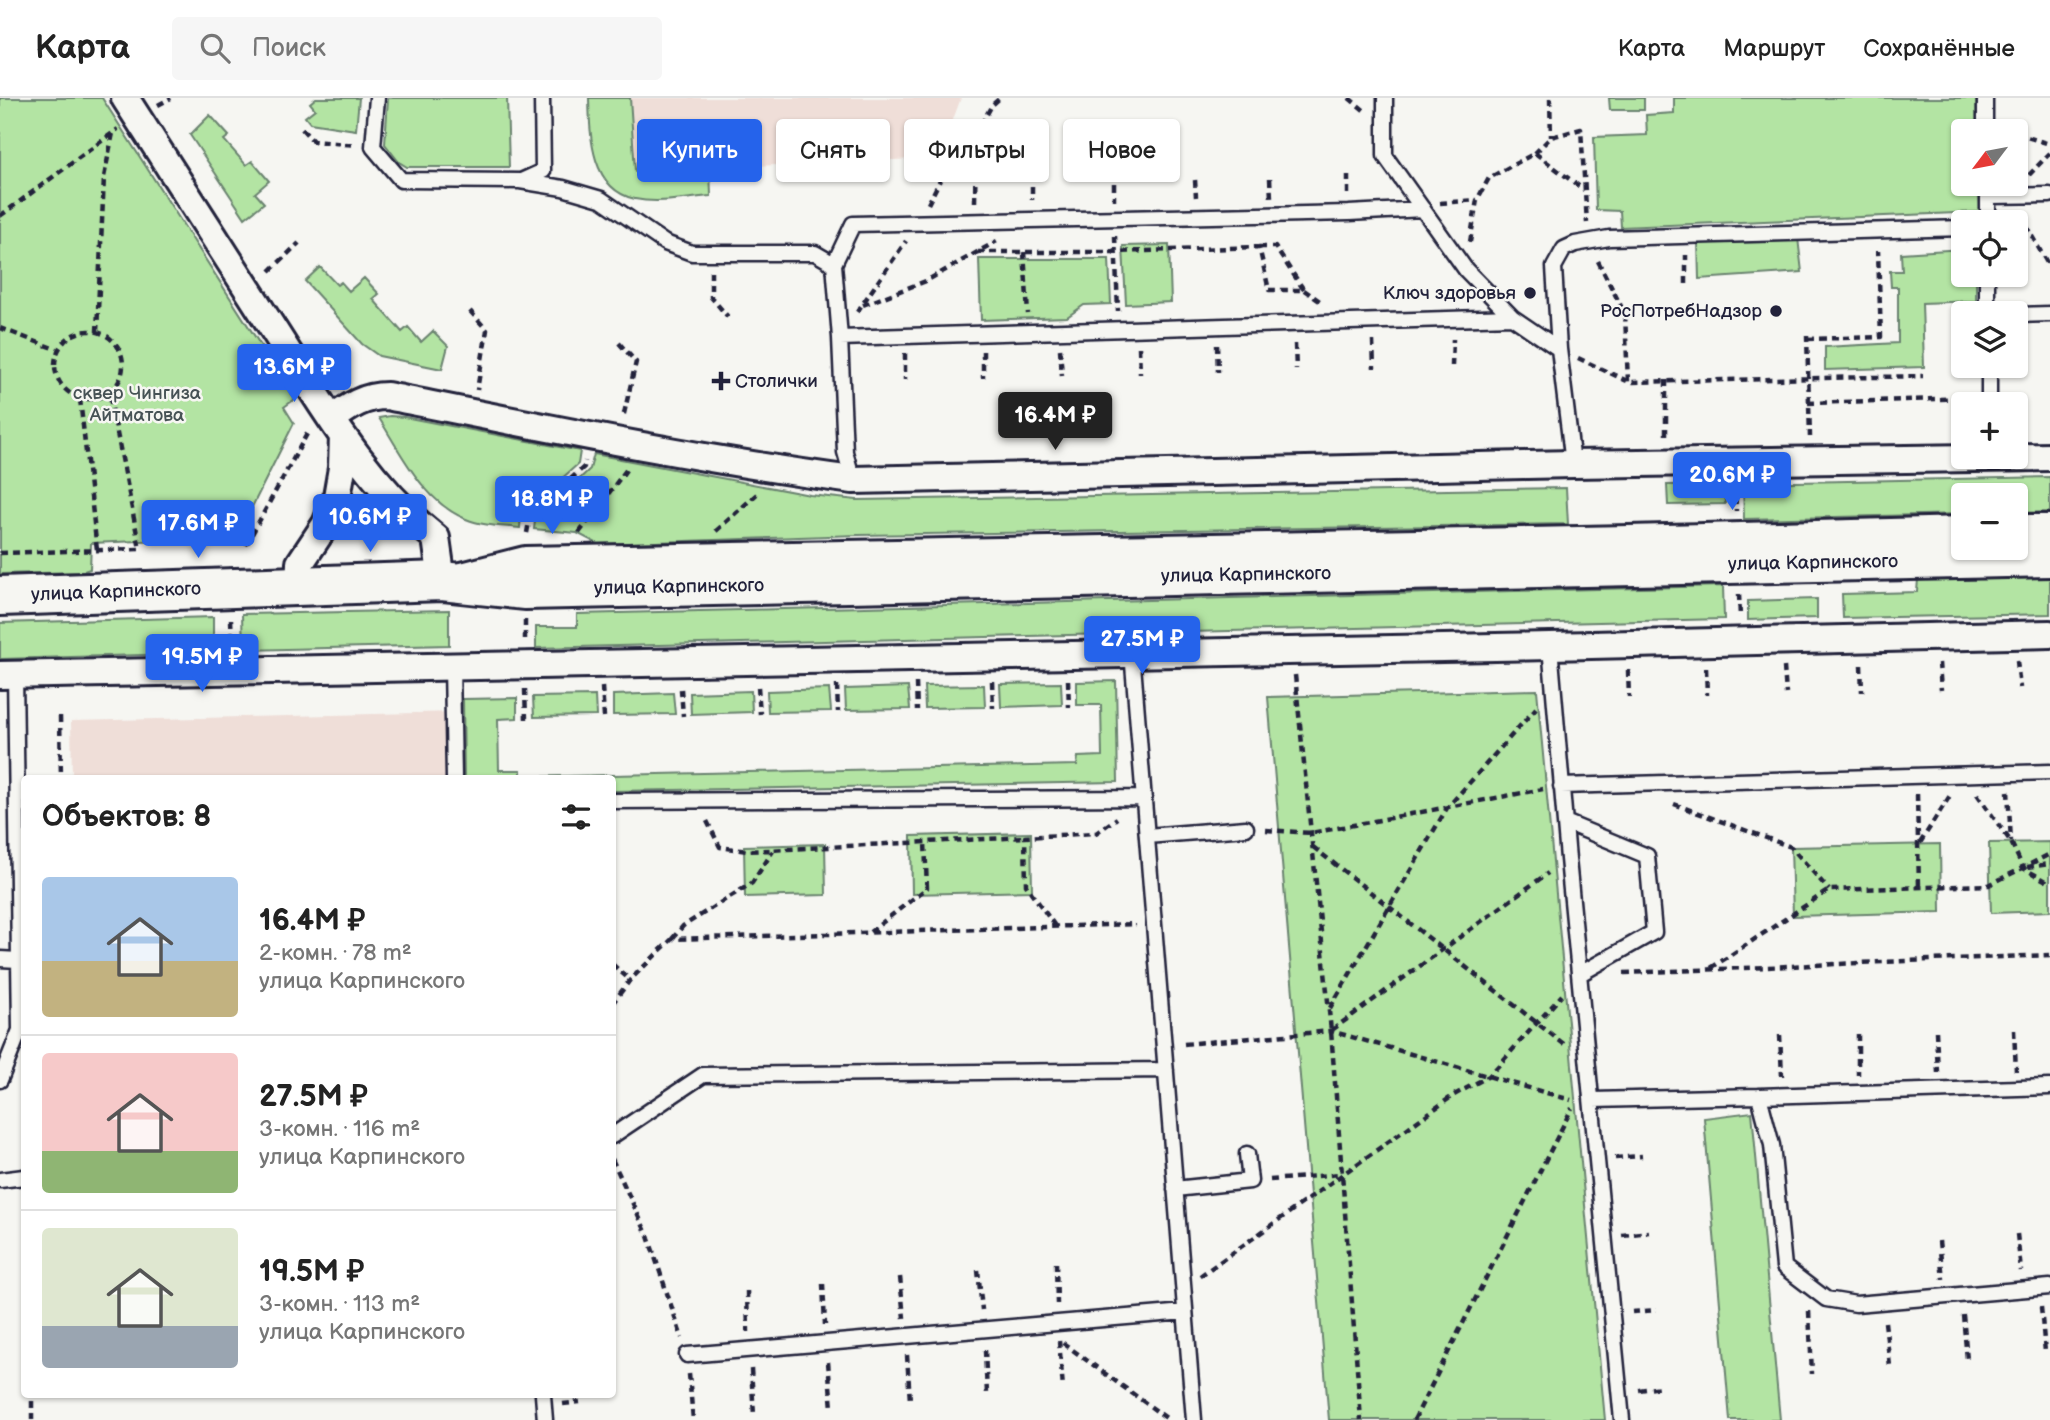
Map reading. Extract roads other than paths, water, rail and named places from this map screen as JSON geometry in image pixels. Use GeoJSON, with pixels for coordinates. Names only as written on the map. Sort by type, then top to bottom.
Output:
{"type":"FeatureCollection","features":[{"type":"Feature","properties":{"kind":"street"},"geometry":{"type":"LineString","coordinates":[[125,98],[337,427],[394,501],[414,522],[436,538],[442,581]]}},
{"type":"Feature","properties":{"kind":"street"},"geometry":{"type":"LineString","coordinates":[[299,586],[300,563],[326,524],[337,497],[342,468],[337,427],[358,401],[371,396],[387,396],[784,471],[853,480],[1951,459]]}},
{"type":"Feature","properties":{"kind":"street"},"geometry":{"type":"LineString","coordinates":[[2028,457],[2050,457]]}},
{"type":"Feature","properties":{"kind":"street"},"geometry":{"type":"LineString","coordinates":[[2028,528],[2050,528]]}},
{"type":"Feature","properties":{"kind":"street","name":"улица Карпинского"},"geometry":{"type":"LineString","coordinates":[[442,581],[526,560],[1951,530]]}},
{"type":"Feature","properties":{"kind":"street","name":"улица Карпинского"},"geometry":{"type":"LineString","coordinates":[[0,596],[442,581],[525,590],[2050,558]]}},
{"type":"Feature","properties":{"kind":"street"},"geometry":{"type":"LineString","coordinates":[[8,674],[1550,646],[2050,634]]}},
{"type":"Feature","properties":{"kind":"lane"},"geometry":{"type":"LineString","coordinates":[[377,98],[373,147],[401,180],[520,181],[563,188],[601,199],[665,243],[692,253],[815,253],[834,264]]}},
{"type":"Feature","properties":{"kind":"lane"},"geometry":{"type":"LineString","coordinates":[[520,181],[543,171],[542,98]]}},
{"type":"Feature","properties":{"kind":"lane"},"geometry":{"type":"LineString","coordinates":[[1385,98],[1385,156],[1466,270],[1512,317],[1559,349]]}},
{"type":"Feature","properties":{"kind":"lane"},"geometry":{"type":"LineString","coordinates":[[1985,98],[1985,119]]}},
{"type":"Feature","properties":{"kind":"lane"},"geometry":{"type":"LineString","coordinates":[[2028,196],[2050,195]]}},
{"type":"Feature","properties":{"kind":"lane"},"geometry":{"type":"LineString","coordinates":[[853,480],[845,452],[834,264],[853,224],[1423,209]]}},
{"type":"Feature","properties":{"kind":"lane"},"geometry":{"type":"LineString","coordinates":[[1573,464],[1559,349],[1553,267],[1564,249],[1609,238],[1951,229]]}},
{"type":"Feature","properties":{"kind":"lane"},"geometry":{"type":"LineString","coordinates":[[2028,315],[2050,314]]}},
{"type":"Feature","properties":{"kind":"lane"},"geometry":{"type":"LineString","coordinates":[[840,338],[1512,317]]}},
{"type":"Feature","properties":{"kind":"lane"},"geometry":{"type":"LineString","coordinates":[[1550,646],[1622,1420]]}},
{"type":"Feature","properties":{"kind":"lane"},"geometry":{"type":"LineString","coordinates":[[1132,652],[1194,1420]]}},
{"type":"Feature","properties":{"kind":"lane"},"geometry":{"type":"LineString","coordinates":[[452,665],[454,775]]}},
{"type":"Feature","properties":{"kind":"lane"},"geometry":{"type":"LineString","coordinates":[[0,1080],[20,1030],[20,886],[8,674]]}},
{"type":"Feature","properties":{"kind":"lane"},"geometry":{"type":"LineString","coordinates":[[1562,786],[2050,772]]}},
{"type":"Feature","properties":{"kind":"lane"},"geometry":{"type":"LineString","coordinates":[[616,802],[1144,798]]}},
{"type":"Feature","properties":{"kind":"lane"},"geometry":{"type":"LineString","coordinates":[[1565,822],[1647,856],[1654,932],[1580,974]]}},
{"type":"Feature","properties":{"kind":"lane"},"geometry":{"type":"LineString","coordinates":[[1147,836],[1246,828]]}},
{"type":"Feature","properties":{"kind":"lane"},"geometry":{"type":"LineString","coordinates":[[0,960],[18,960]]}},
{"type":"Feature","properties":{"kind":"lane"},"geometry":{"type":"LineString","coordinates":[[616,1133],[703,1075],[1166,1070]]}},
{"type":"Feature","properties":{"kind":"lane"},"geometry":{"type":"LineString","coordinates":[[1593,1100],[2050,1087]]}},
{"type":"Feature","properties":{"kind":"lane"},"geometry":{"type":"LineString","coordinates":[[1759,1096],[1772,1145],[1784,1267],[1808,1287],[1826,1299],[1856,1304],[2045,1288]]}},
{"type":"Feature","properties":{"kind":"lane"},"geometry":{"type":"LineString","coordinates":[[1175,1189],[1250,1181],[1247,1154]]}},
{"type":"Feature","properties":{"kind":"lane"},"geometry":{"type":"LineString","coordinates":[[0,1180],[21,1177]]}},
{"type":"Feature","properties":{"kind":"lane"},"geometry":{"type":"LineString","coordinates":[[687,1355],[1185,1312]]}},
{"type":"Feature","properties":{"kind":"lane"},"geometry":{"type":"LineString","coordinates":[[543,1398],[545,1420]]}},
{"type":"Feature","properties":{"kind":"place","name":"Ключ здоровья"},"geometry":{"type":"Point","coordinates":[1530,293]}},
{"type":"Feature","properties":{"kind":"place","name":"РосПотребНадзор"},"geometry":{"type":"Point","coordinates":[1776,311]}},
{"type":"Feature","properties":{"kind":"place","name":"Столички"},"geometry":{"type":"Point","coordinates":[721,381]}},
{"type":"Feature","properties":{"kind":"park label","name":"сквер Чингиза Айтматова"},"geometry":{"type":"Point","coordinates":[137,404]}}]}
